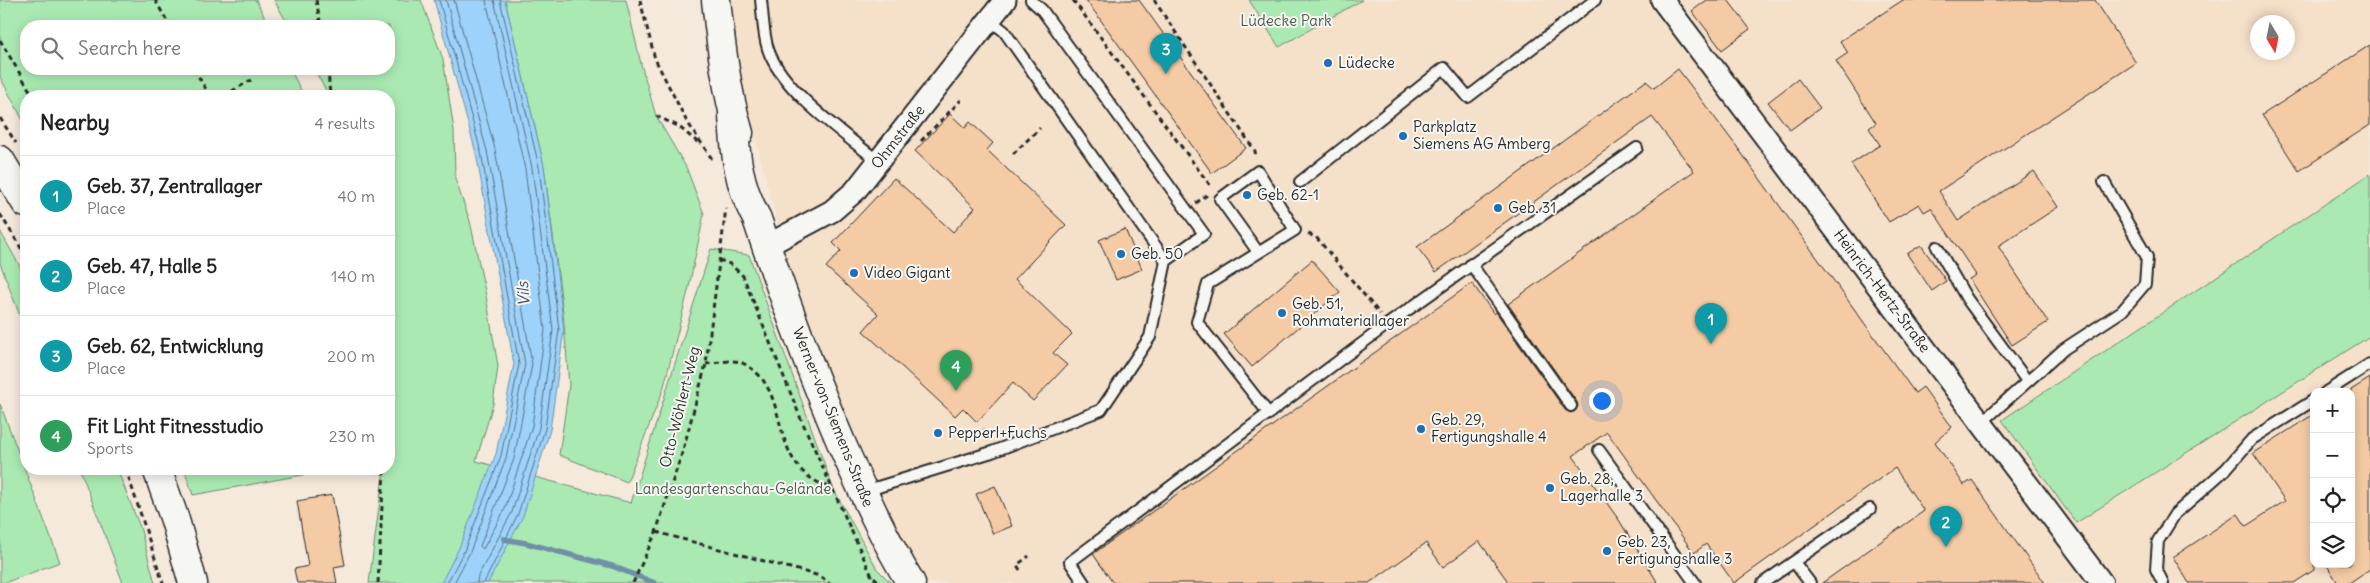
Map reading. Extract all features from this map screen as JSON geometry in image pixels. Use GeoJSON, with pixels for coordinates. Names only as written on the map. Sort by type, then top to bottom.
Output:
{"type":"FeatureCollection","features":[{"type":"Feature","properties":{"kind":"street","name":"Werner-von-Siemens-Straße"},"geometry":{"type":"LineString","coordinates":[[716,0],[734,114],[735,154],[745,195],[757,219],[823,400],[862,492],[888,546],[911,583]]}},
{"type":"Feature","properties":{"kind":"street","name":"Ohmstraße"},"geometry":{"type":"LineString","coordinates":[[766,246],[832,211],[855,191],[991,21],[1005,0]]}},
{"type":"Feature","properties":{"kind":"street","name":"Heinrich-Hertz-Straße"},"geometry":{"type":"LineString","coordinates":[[1662,0],[2102,583]]}},
{"type":"Feature","properties":{"kind":"street"},"geometry":{"type":"LineString","coordinates":[[8,153],[20,186]]}},
{"type":"Feature","properties":{"kind":"street"},"geometry":{"type":"LineString","coordinates":[[159,475],[194,583]]}},
{"type":"Feature","properties":{"kind":"lane"},"geometry":{"type":"LineString","coordinates":[[761,0],[767,49],[780,76],[880,162]]}},
{"type":"Feature","properties":{"kind":"lane"},"geometry":{"type":"LineString","coordinates":[[862,492],[992,452],[1101,410],[1150,338],[1166,261],[1204,234],[1042,10],[1031,0]]}},
{"type":"Feature","properties":{"kind":"lane"},"geometry":{"type":"LineString","coordinates":[[1300,182],[1444,68],[1468,97],[1595,0]]}},
{"type":"Feature","properties":{"kind":"lane"},"geometry":{"type":"LineString","coordinates":[[991,21],[1004,31],[1166,261]]}},
{"type":"Feature","properties":{"kind":"lane"},"geometry":{"type":"LineString","coordinates":[[1084,583],[1070,562],[1471,264],[1637,148]]}},
{"type":"Feature","properties":{"kind":"lane"},"geometry":{"type":"LineString","coordinates":[[1258,252],[1220,199],[1258,171],[1295,230],[1208,284],[1197,322],[1269,414]]}},
{"type":"Feature","properties":{"kind":"lane"},"geometry":{"type":"LineString","coordinates":[[1981,422],[2064,349],[2122,311],[2145,284],[2147,258],[2104,182]]}},
{"type":"Feature","properties":{"kind":"lane"},"geometry":{"type":"LineString","coordinates":[[1937,247],[1967,300],[2027,381]]}},
{"type":"Feature","properties":{"kind":"lane"},"geometry":{"type":"LineString","coordinates":[[1471,264],[1571,406]]}},
{"type":"Feature","properties":{"kind":"lane"},"geometry":{"type":"LineString","coordinates":[[2332,388],[2370,364]]}},
{"type":"Feature","properties":{"kind":"lane"},"geometry":{"type":"LineString","coordinates":[[2163,583],[2156,569],[2158,541],[2176,514],[2226,469],[2252,439],[2310,403]]}},
{"type":"Feature","properties":{"kind":"lane"},"geometry":{"type":"LineString","coordinates":[[1599,450],[1696,583]]}},
{"type":"Feature","properties":{"kind":"lane"},"geometry":{"type":"LineString","coordinates":[[1763,583],[1870,509]]}},
{"type":"Feature","properties":{"kind":"lane"},"geometry":{"type":"LineString","coordinates":[[1794,562],[1810,583]]}},
{"type":"Feature","properties":{"kind":"path"},"geometry":{"type":"LineString","coordinates":[[154,0],[166,20]]}},
{"type":"Feature","properties":{"kind":"path"},"geometry":{"type":"LineString","coordinates":[[316,0],[320,20]]}},
{"type":"Feature","properties":{"kind":"path"},"geometry":{"type":"LineString","coordinates":[[640,0],[655,59],[686,120],[718,168]]}},
{"type":"Feature","properties":{"kind":"path"},"geometry":{"type":"LineString","coordinates":[[1073,0],[1220,199]]}},
{"type":"Feature","properties":{"kind":"path"},"geometry":{"type":"LineString","coordinates":[[1154,0],[1255,151],[1258,171]]}},
{"type":"Feature","properties":{"kind":"path"},"geometry":{"type":"LineString","coordinates":[[0,40],[20,74]]}},
{"type":"Feature","properties":{"kind":"path"},"geometry":{"type":"LineString","coordinates":[[21,75],[29,90]]}},
{"type":"Feature","properties":{"kind":"path"},"geometry":{"type":"LineString","coordinates":[[198,75],[206,90]]}},
{"type":"Feature","properties":{"kind":"path"},"geometry":{"type":"LineString","coordinates":[[328,75],[330,90]]}},
{"type":"Feature","properties":{"kind":"path"},"geometry":{"type":"LineString","coordinates":[[234,90],[251,80]]}},
{"type":"Feature","properties":{"kind":"path"},"geometry":{"type":"LineString","coordinates":[[916,146],[960,100]]}},
{"type":"Feature","properties":{"kind":"path"},"geometry":{"type":"LineString","coordinates":[[656,116],[678,126],[704,147]]}},
{"type":"Feature","properties":{"kind":"path"},"geometry":{"type":"LineString","coordinates":[[0,118],[8,153]]}},
{"type":"Feature","properties":{"kind":"path"},"geometry":{"type":"LineString","coordinates":[[1013,154],[1040,128]]}},
{"type":"Feature","properties":{"kind":"path"},"geometry":{"type":"LineString","coordinates":[[1186,210],[1214,190]]}},
{"type":"Feature","properties":{"kind":"path","name":"Otto-Wöhlert-Weg"},"geometry":{"type":"LineString","coordinates":[[633,583],[656,532],[683,450],[706,364],[727,203]]}},
{"type":"Feature","properties":{"kind":"path"},"geometry":{"type":"LineString","coordinates":[[0,214],[20,246]]}},
{"type":"Feature","properties":{"kind":"path"},"geometry":{"type":"LineString","coordinates":[[1295,230],[1316,237],[1376,309]]}},
{"type":"Feature","properties":{"kind":"path"},"geometry":{"type":"LineString","coordinates":[[719,260],[730,264],[743,276],[801,419],[875,583]]}},
{"type":"Feature","properties":{"kind":"path"},"geometry":{"type":"LineString","coordinates":[[706,364],[739,361],[761,376],[774,402],[783,441],[800,471],[816,484],[833,488]]}},
{"type":"Feature","properties":{"kind":"path"},"geometry":{"type":"LineString","coordinates":[[128,475],[163,583]]}},
{"type":"Feature","properties":{"kind":"path"},"geometry":{"type":"LineString","coordinates":[[378,583],[384,475]]}},
{"type":"Feature","properties":{"kind":"path"},"geometry":{"type":"LineString","coordinates":[[656,532],[820,576],[829,583]]}},
{"type":"Feature","properties":{"kind":"path"},"geometry":{"type":"LineString","coordinates":[[1020,570],[1017,565],[1029,556]]}},
{"type":"Feature","properties":{"kind":"path"},"geometry":{"type":"LineString","coordinates":[[873,576],[880,583]]}},
{"type":"Feature","properties":{"kind":"shaded area"},"geometry":{"type":"Polygon","coordinates":[[[726,0],[2370,0],[2370,583],[928,583],[875,498],[792,280],[731,42],[726,0]]]}},
{"type":"Feature","properties":{"kind":"green space"},"geometry":{"type":"Polygon","coordinates":[[[0,0],[256,0],[266,20],[20,20],[20,75],[293,75],[301,90],[20,90],[20,115],[0,77],[0,0]]]}},
{"type":"Feature","properties":{"kind":"green space","name":"Landesgartenschau-Gelände"},"geometry":{"type":"Polygon","coordinates":[[[274,0],[421,0],[443,59],[454,130],[455,179],[470,221],[498,366],[493,404],[476,461],[631,503],[711,249],[749,255],[833,488],[877,569],[891,583],[369,583],[383,475],[395,475],[395,90],[326,90],[317,75],[395,75],[395,20],[286,20],[274,0]]]}},
{"type":"Feature","properties":{"kind":"green space"},"geometry":{"type":"Polygon","coordinates":[[[505,0],[626,0],[641,64],[656,116],[686,167],[704,214],[689,287],[663,390],[627,482],[559,455],[569,385],[563,313],[544,166],[505,0]]]}},
{"type":"Feature","properties":{"kind":"green space","name":"Lüdecke Park"},"geometry":{"type":"Polygon","coordinates":[[[1249,0],[1362,0],[1279,47],[1249,0]]]}},
{"type":"Feature","properties":{"kind":"green space"},"geometry":{"type":"Polygon","coordinates":[[[2370,174],[2370,336],[2076,523],[2002,420],[2370,174]]]}},
{"type":"Feature","properties":{"kind":"green space"},"geometry":{"type":"Polygon","coordinates":[[[0,231],[20,266],[20,316],[0,263],[0,231]]]}},
{"type":"Feature","properties":{"kind":"green space"},"geometry":{"type":"Polygon","coordinates":[[[0,404],[20,457],[20,475],[27,475],[60,562],[0,583],[0,404]]]}},
{"type":"Feature","properties":{"kind":"green space"},"geometry":{"type":"Polygon","coordinates":[[[82,475],[119,475],[140,527],[155,583],[123,583],[82,475]]]}},
{"type":"Feature","properties":{"kind":"green space"},"geometry":{"type":"Polygon","coordinates":[[[186,475],[302,475],[193,495],[186,475]]]}},
{"type":"Feature","properties":{"kind":"water","name":"Vils"},"geometry":{"type":"Polygon","coordinates":[[[434,0],[505,0],[544,166],[564,330],[550,430],[523,516],[488,583],[441,583],[459,548],[496,454],[514,364],[476,153],[434,0]]]}},
{"type":"Feature","properties":{"kind":"building"},"geometry":{"type":"Polygon","coordinates":[[[1086,0],[1139,0],[1246,148],[1212,173],[1086,0]]]}},
{"type":"Feature","properties":{"kind":"building"},"geometry":{"type":"Polygon","coordinates":[[[1707,0],[1728,0],[1750,29],[1722,50],[1692,11],[1707,0]]]}},
{"type":"Feature","properties":{"kind":"building"},"geometry":{"type":"Polygon","coordinates":[[[1903,0],[2095,0],[2136,63],[1939,191],[1958,221],[2034,171],[2058,207],[1998,246],[2048,322],[2012,345],[1969,279],[1976,275],[1931,208],[1924,212],[1919,204],[1889,222],[1851,164],[1880,145],[1869,128],[1876,123],[1836,61],[1848,53],[1840,41],[1903,0]]]}},
{"type":"Feature","properties":{"kind":"building"},"geometry":{"type":"Polygon","coordinates":[[[2370,45],[2370,125],[2299,171],[2262,115],[2370,45]]]}},
{"type":"Feature","properties":{"kind":"building"},"geometry":{"type":"Polygon","coordinates":[[[1678,69],[1737,147],[1915,393],[1923,387],[1952,427],[1935,442],[1964,485],[1972,480],[2045,583],[1822,583],[1924,511],[1895,468],[1734,583],[1706,544],[1694,553],[1607,432],[1573,456],[1619,520],[1658,583],[1509,583],[1479,541],[1443,567],[1426,543],[1369,583],[1113,583],[1093,554],[1472,283],[1494,314],[1496,312],[1565,410],[1571,413],[1575,411],[1578,406],[1577,402],[1508,304],[1694,171],[1652,117],[1436,272],[1417,247],[1646,81],[1654,88],[1678,69]]]}},
{"type":"Feature","properties":{"kind":"building"},"geometry":{"type":"Polygon","coordinates":[[[1798,79],[1820,108],[1790,130],[1768,102],[1798,79]]]}},
{"type":"Feature","properties":{"kind":"building"},"geometry":{"type":"Polygon","coordinates":[[[950,114],[965,128],[970,122],[993,143],[987,150],[1066,225],[1015,279],[1072,334],[1053,353],[1067,365],[1033,401],[1013,383],[977,422],[963,408],[955,416],[863,331],[878,314],[826,267],[841,251],[833,243],[894,178],[953,232],[975,208],[915,151],[950,114]]]}},
{"type":"Feature","properties":{"kind":"building","name":"Geb. 50"},"geometry":{"type":"Polygon","coordinates":[[[1125,229],[1142,269],[1116,280],[1099,240],[1125,229]]]}},
{"type":"Feature","properties":{"kind":"building"},"geometry":{"type":"Polygon","coordinates":[[[1921,245],[1946,281],[1932,291],[1907,254],[1921,245]]]}},
{"type":"Feature","properties":{"kind":"building","name":"Geb. 51, Rohmateriallager"},"geometry":{"type":"Polygon","coordinates":[[[1312,260],[1340,292],[1252,367],[1224,334],[1312,260]]]}},
{"type":"Feature","properties":{"kind":"building"},"geometry":{"type":"Polygon","coordinates":[[[2370,378],[2370,569],[2349,583],[2338,583],[2329,568],[2355,568],[2354,388],[2370,378]]]}},
{"type":"Feature","properties":{"kind":"building"},"geometry":{"type":"Polygon","coordinates":[[[2310,417],[2310,568],[2314,568],[2314,570],[2294,583],[2189,583],[2173,557],[2238,514],[2246,526],[2285,501],[2253,453],[2310,417]]]}},
{"type":"Feature","properties":{"kind":"building"},"geometry":{"type":"Polygon","coordinates":[[[995,486],[1012,526],[993,534],[976,494],[995,486]]]}},
{"type":"Feature","properties":{"kind":"building"},"geometry":{"type":"Polygon","coordinates":[[[332,495],[345,565],[334,567],[337,583],[297,583],[294,569],[308,566],[297,501],[332,495]]]}},
{"type":"Feature","properties":{"kind":"waterway"},"geometry":{"type":"LineString","coordinates":[[504,539],[612,566],[655,583]]}},
{"type":"Feature","properties":{"kind":"place","name":"Lüdecke"},"geometry":{"type":"Point","coordinates":[1328,63]}},
{"type":"Feature","properties":{"kind":"place","name":"Geb. 62, Entwicklung"},"geometry":{"type":"Point","coordinates":[1166,74]}},
{"type":"Feature","properties":{"kind":"place","name":"Parkplatz Siemens AG Amberg"},"geometry":{"type":"Point","coordinates":[1403,136]}},
{"type":"Feature","properties":{"kind":"place","name":"Geb. 62-1"},"geometry":{"type":"Point","coordinates":[1247,195]}},
{"type":"Feature","properties":{"kind":"place","name":"Geb. 31"},"geometry":{"type":"Point","coordinates":[1498,208]}},
{"type":"Feature","properties":{"kind":"place","name":"Geb. 50"},"geometry":{"type":"Point","coordinates":[1121,254]}},
{"type":"Feature","properties":{"kind":"place","name":"Video Gigant"},"geometry":{"type":"Point","coordinates":[854,273]}},
{"type":"Feature","properties":{"kind":"place","name":"Geb. 51, Rohmateriallager"},"geometry":{"type":"Point","coordinates":[1282,313]}},
{"type":"Feature","properties":{"kind":"place","name":"Geb. 37, Zentrallager"},"geometry":{"type":"Point","coordinates":[1711,344]}},
{"type":"Feature","properties":{"kind":"place","name":"Fit Light Fitnesstudio"},"geometry":{"type":"Point","coordinates":[956,391]}},
{"type":"Feature","properties":{"kind":"place","name":"Geb. 29, Fertigungshalle 4"},"geometry":{"type":"Point","coordinates":[1421,429]}},
{"type":"Feature","properties":{"kind":"place","name":"Pepperl+Fuchs"},"geometry":{"type":"Point","coordinates":[938,433]}},
{"type":"Feature","properties":{"kind":"place","name":"Geb. 28, Lagerhalle 3"},"geometry":{"type":"Point","coordinates":[1550,488]}},
{"type":"Feature","properties":{"kind":"place","name":"Geb. 47, Halle 5"},"geometry":{"type":"Point","coordinates":[1946,547]}},
{"type":"Feature","properties":{"kind":"place","name":"Geb. 23, Fertigungshalle 3"},"geometry":{"type":"Point","coordinates":[1607,551]}}]}
